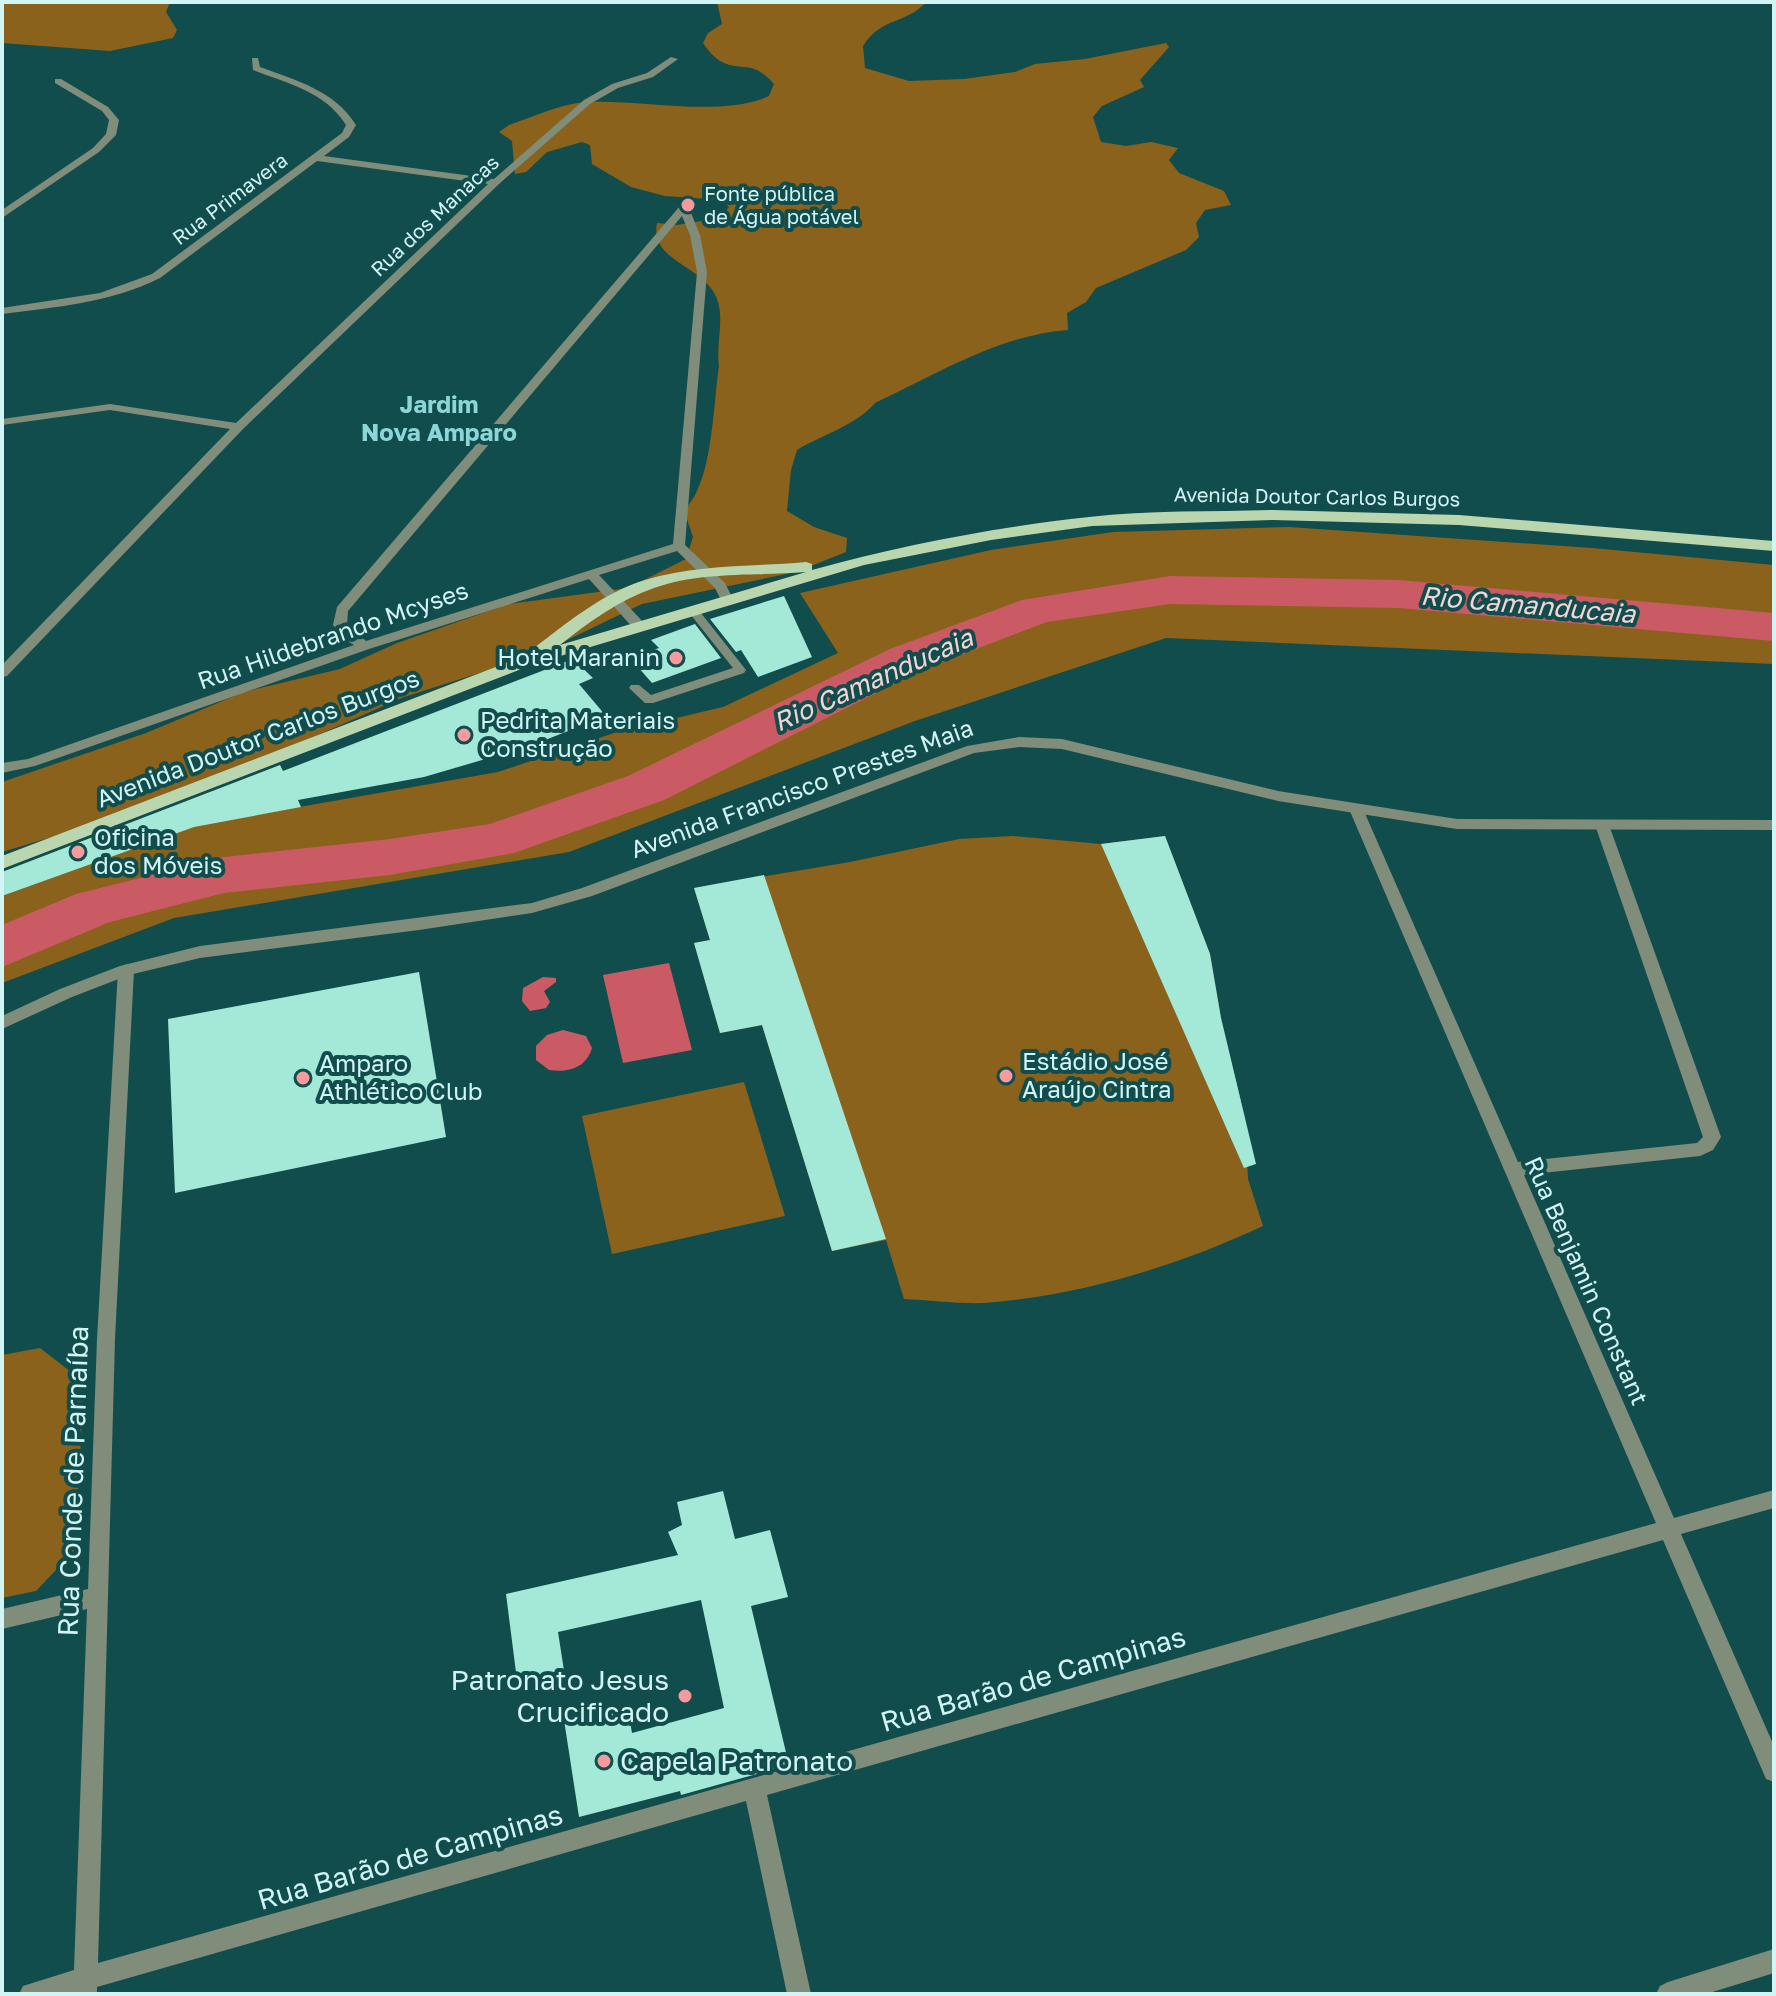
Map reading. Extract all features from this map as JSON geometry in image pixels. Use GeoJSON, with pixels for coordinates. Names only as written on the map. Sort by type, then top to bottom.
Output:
{"type":"FeatureCollection","features":[{"type":"Feature","properties":{"kind":"main road","name":"Avenida Doutor Carlos Burgos"},"geometry":{"type":"LineString","coordinates":[[2,863],[531,659],[862,561],[991,535],[1092,521],[1184,516],[1459,520],[1774,546]]}},
{"type":"Feature","properties":{"kind":"main road","name":"Avenida Doutor Carlos Burgos"},"geometry":{"type":"LineString","coordinates":[[531,659],[575,625],[614,601],[664,580],[705,573],[746,573],[862,561]]}},
{"type":"Feature","properties":{"kind":"street","name":"Rua dos Manacas"},"geometry":{"type":"LineString","coordinates":[[2,673],[239,427],[496,182],[587,102],[615,86],[650,75],[674,59]]}},
{"type":"Feature","properties":{"kind":"street","name":"Rua Primavera"},"geometry":{"type":"LineString","coordinates":[[2,311],[134,289],[156,276],[346,135],[351,125],[346,113],[329,100],[256,68],[255,60]]}},
{"type":"Feature","properties":{"kind":"street"},"geometry":{"type":"LineString","coordinates":[[2,215],[96,150],[111,135],[114,120],[105,109],[58,81]]}},
{"type":"Feature","properties":{"kind":"street"},"geometry":{"type":"LineString","coordinates":[[315,158],[496,182]]}},
{"type":"Feature","properties":{"kind":"street"},"geometry":{"type":"LineString","coordinates":[[364,646],[340,625],[342,610],[684,208],[695,235],[702,272],[679,546],[727,599]]}},
{"type":"Feature","properties":{"kind":"street"},"geometry":{"type":"LineString","coordinates":[[2,422],[110,407],[239,427]]}},
{"type":"Feature","properties":{"kind":"street","name":"Rua Hildebrando Mcyses"},"geometry":{"type":"LineString","coordinates":[[2,768],[30,763],[364,646],[679,546]]}},
{"type":"Feature","properties":{"kind":"street"},"geometry":{"type":"LineString","coordinates":[[592,575],[640,627]]}},
{"type":"Feature","properties":{"kind":"street","name":"Avenida Francisco Prestes Maia"},"geometry":{"type":"LineString","coordinates":[[2,1023],[66,993],[126,970],[200,952],[517,912],[587,892],[972,749],[1019,742],[1062,744],[1278,796],[1457,824],[1774,825]]}},
{"type":"Feature","properties":{"kind":"street","name":"Rua Benjamin Constant"},"geometry":{"type":"LineString","coordinates":[[1356,809],[1774,1771]]}},
{"type":"Feature","properties":{"kind":"street"},"geometry":{"type":"LineString","coordinates":[[1511,1170],[1700,1149],[1712,1137],[1602,825]]}},
{"type":"Feature","properties":{"kind":"street","name":"Rua Conde de Parnaíba"},"geometry":{"type":"LineString","coordinates":[[85,1987],[106,1339],[126,970]]}},
{"type":"Feature","properties":{"kind":"street","name":"Rua Barão de Campinas"},"geometry":{"type":"LineString","coordinates":[[31,1994],[85,1987],[755,1790],[1774,1499]]}},
{"type":"Feature","properties":{"kind":"street"},"geometry":{"type":"LineString","coordinates":[[2,1619],[96,1597]]}},
{"type":"Feature","properties":{"kind":"street"},"geometry":{"type":"LineString","coordinates":[[755,1790],[799,1994]]}},
{"type":"Feature","properties":{"kind":"street"},"geometry":{"type":"LineString","coordinates":[[1668,1994],[1774,1961]]}},
{"type":"Feature","properties":{"kind":"lane"},"geometry":{"type":"LineString","coordinates":[[635,688],[649,700],[740,670],[693,610]]}},
{"type":"Feature","properties":{"kind":"shaded area"},"geometry":{"type":"Polygon","coordinates":[[[2,2],[170,2],[166,12],[177,30],[173,38],[110,51],[2,43],[2,2]]]}},
{"type":"Feature","properties":{"kind":"shaded area"},"geometry":{"type":"Polygon","coordinates":[[[717,2],[926,2],[878,30],[863,46],[865,68],[909,81],[964,79],[1015,72],[1035,64],[1085,59],[1166,43],[1169,47],[1140,80],[1144,87],[1102,106],[1093,117],[1101,142],[1126,146],[1151,142],[1178,148],[1169,160],[1179,173],[1224,191],[1231,205],[1205,210],[1196,223],[1199,237],[1186,250],[1096,288],[1086,302],[1067,313],[1068,330],[1017,339],[969,358],[875,403],[848,424],[797,450],[791,470],[787,511],[814,527],[847,538],[846,552],[796,572],[642,604],[536,655],[404,697],[162,804],[2,852],[2,782],[146,733],[244,692],[340,669],[397,643],[509,604],[628,588],[686,559],[693,537],[684,510],[701,482],[710,443],[719,366],[720,315],[716,296],[710,287],[660,244],[657,223],[677,225],[720,218],[729,207],[722,200],[665,196],[631,187],[592,164],[590,145],[582,142],[547,152],[526,172],[515,174],[512,141],[499,132],[509,125],[576,103],[705,107],[728,106],[769,96],[774,84],[760,71],[722,62],[703,43],[708,33],[722,24],[717,2]]]}},
{"type":"Feature","properties":{"kind":"shaded area"},"geometry":{"type":"Polygon","coordinates":[[[1289,527],[1592,548],[1774,565],[1774,664],[1166,638],[915,721],[569,852],[174,918],[2,983],[2,896],[197,825],[498,772],[617,732],[723,707],[838,653],[800,593],[991,550],[1113,532],[1289,527]]]}},
{"type":"Feature","properties":{"kind":"shaded area","name":"Estádio José Araújo Cintra"},"geometry":{"type":"Polygon","coordinates":[[[1013,836],[1101,844],[1165,836],[1210,954],[1221,1018],[1245,1119],[1248,1179],[1263,1226],[1162,1266],[1056,1294],[984,1303],[904,1299],[886,1240],[832,1251],[762,1025],[720,1033],[694,943],[710,940],[694,888],[850,862],[959,839],[1013,836]]]}},
{"type":"Feature","properties":{"kind":"shaded area"},"geometry":{"type":"Polygon","coordinates":[[[669,963],[692,1050],[623,1063],[603,975],[669,963]]]}},
{"type":"Feature","properties":{"kind":"shaded area"},"geometry":{"type":"Polygon","coordinates":[[[543,977],[556,978],[556,982],[544,991],[550,1002],[546,1008],[530,1011],[522,1001],[523,988],[543,977]]]}},
{"type":"Feature","properties":{"kind":"shaded area"},"geometry":{"type":"Polygon","coordinates":[[[563,1030],[586,1036],[592,1048],[581,1065],[563,1071],[549,1070],[536,1060],[536,1046],[547,1035],[563,1030]]]}},
{"type":"Feature","properties":{"kind":"shaded area"},"geometry":{"type":"Polygon","coordinates":[[[744,1082],[785,1216],[612,1254],[582,1116],[744,1082]]]}},
{"type":"Feature","properties":{"kind":"shaded area"},"geometry":{"type":"Polygon","coordinates":[[[40,1348],[84,1382],[75,1550],[36,1591],[2,1598],[2,1355],[40,1348]]]}},
{"type":"Feature","properties":{"kind":"building"},"geometry":{"type":"Polygon","coordinates":[[[784,596],[812,657],[758,677],[741,650],[736,652],[710,619],[784,596]]]}},
{"type":"Feature","properties":{"kind":"building","name":"Hotel Maranin"},"geometry":{"type":"Polygon","coordinates":[[[695,624],[721,658],[652,683],[630,658],[659,648],[651,640],[695,624]]]}},
{"type":"Feature","properties":{"kind":"building","name":"Pedrita Materiais Construção"},"geometry":{"type":"Polygon","coordinates":[[[573,659],[593,678],[579,684],[606,716],[530,746],[424,777],[298,800],[301,807],[194,827],[2,896],[2,872],[280,765],[283,771],[573,659]]]}},
{"type":"Feature","properties":{"kind":"building"},"geometry":{"type":"Polygon","coordinates":[[[1165,836],[1210,954],[1221,1018],[1256,1164],[1244,1168],[1101,844],[1165,836]]]}},
{"type":"Feature","properties":{"kind":"building"},"geometry":{"type":"Polygon","coordinates":[[[764,875],[886,1239],[832,1251],[762,1025],[720,1033],[694,943],[710,940],[694,888],[764,875]]]}},
{"type":"Feature","properties":{"kind":"building","name":"Amparo Athlético Club"},"geometry":{"type":"Polygon","coordinates":[[[419,972],[446,1137],[175,1193],[168,1019],[419,972]]]}},
{"type":"Feature","properties":{"kind":"building"},"geometry":{"type":"Polygon","coordinates":[[[723,1491],[735,1539],[770,1530],[788,1597],[751,1606],[789,1765],[681,1795],[680,1791],[579,1817],[564,1720],[627,1704],[632,1733],[724,1708],[701,1600],[558,1632],[565,1677],[518,1688],[506,1594],[678,1555],[668,1532],[682,1525],[677,1502],[723,1491]]]}},
{"type":"Feature","properties":{"kind":"waterway","name":"Rio Camanducaia"},"geometry":{"type":"LineString","coordinates":[[2,947],[95,907],[224,875],[390,857],[496,841],[646,788],[907,659],[1038,610],[1170,590],[1399,594],[1774,627]]}},
{"type":"Feature","properties":{"kind":"place","name":"Fonte pública de Água potável"},"geometry":{"type":"Point","coordinates":[688,205]}},
{"type":"Feature","properties":{"kind":"place","name":"Hotel Maranin"},"geometry":{"type":"Point","coordinates":[676,658]}},
{"type":"Feature","properties":{"kind":"place","name":"Pedrita Materiais Construção"},"geometry":{"type":"Point","coordinates":[464,735]}},
{"type":"Feature","properties":{"kind":"place","name":"Oficina dos Móveis"},"geometry":{"type":"Point","coordinates":[78,852]}},
{"type":"Feature","properties":{"kind":"place","name":"Estádio José Araújo Cintra"},"geometry":{"type":"Point","coordinates":[1006,1076]}},
{"type":"Feature","properties":{"kind":"place","name":"Amparo Athlético Club"},"geometry":{"type":"Point","coordinates":[303,1078]}},
{"type":"Feature","properties":{"kind":"place","name":"Patronato Jesus Crucificado"},"geometry":{"type":"Point","coordinates":[685,1696]}},
{"type":"Feature","properties":{"kind":"place","name":"Capela Patronato"},"geometry":{"type":"Point","coordinates":[604,1761]}},
{"type":"Feature","properties":{"kind":"district","name":"Jardim Nova Amparo"},"geometry":{"type":"Point","coordinates":[439,419]}}]}
